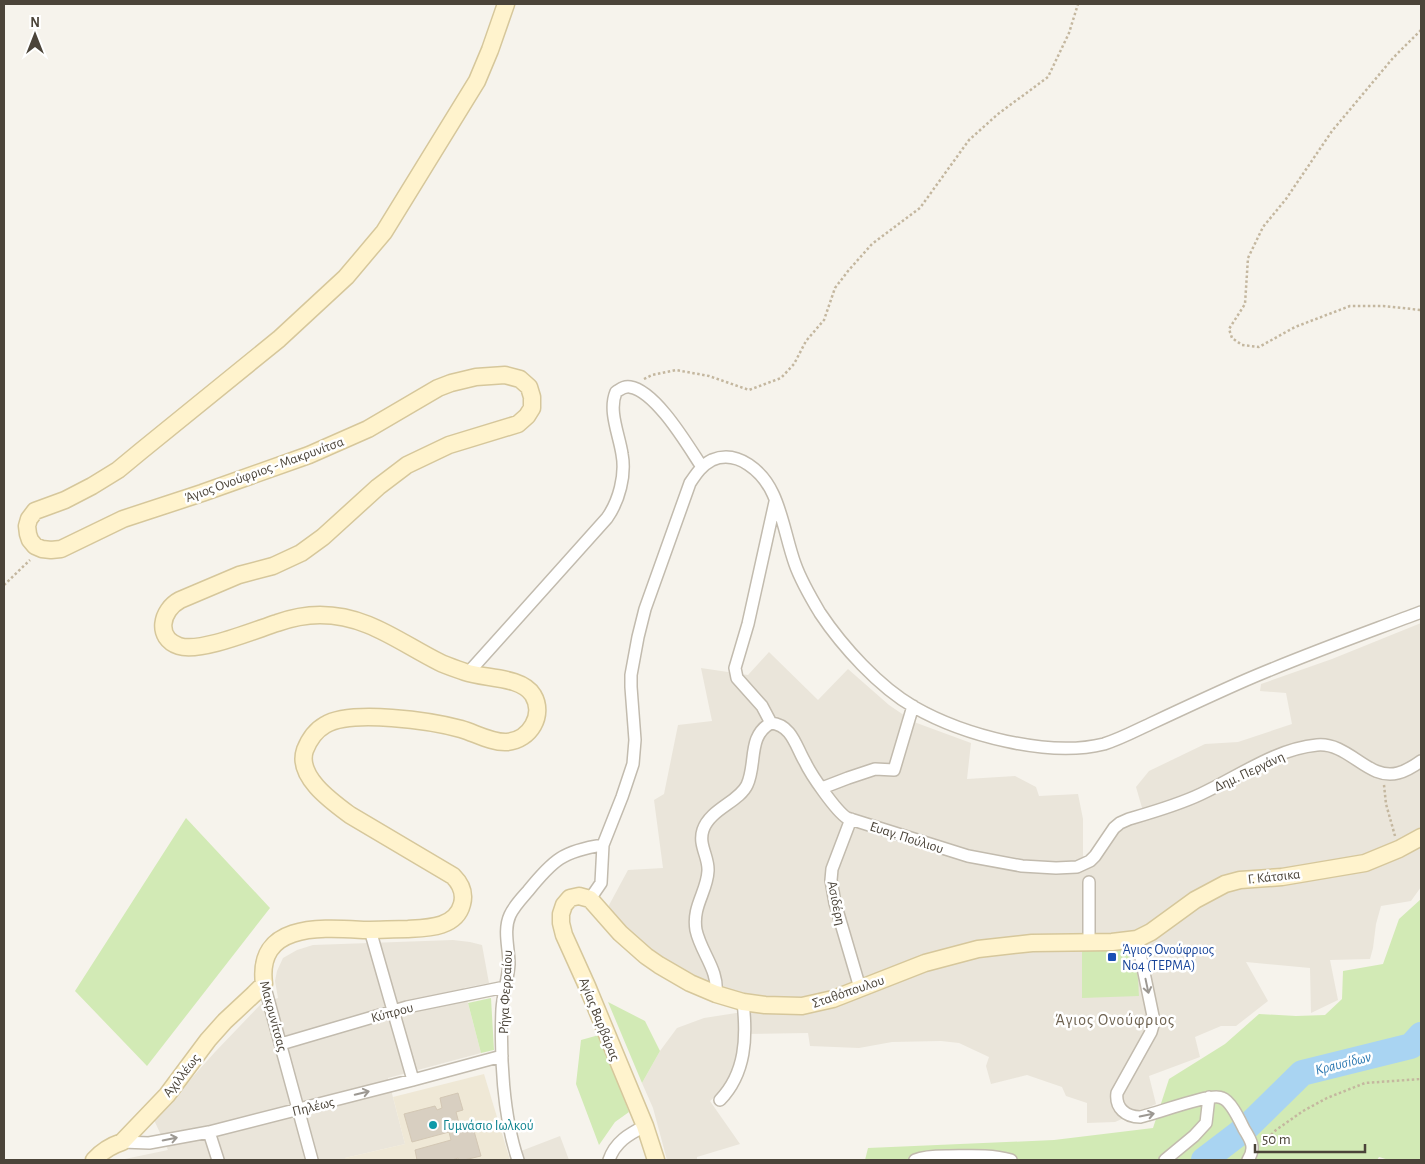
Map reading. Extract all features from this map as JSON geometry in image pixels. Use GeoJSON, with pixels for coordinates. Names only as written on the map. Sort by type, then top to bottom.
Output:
{"type":"FeatureCollection","features":[{"type":"Feature","properties":{"kind":"street"},"geometry":{"type":"LineString","coordinates":[[42,549],[34,546],[28,534],[27,526],[29,519],[36,511],[80,493],[118,470],[279,339],[346,277],[384,232],[477,81],[506,4]]}},
{"type":"Feature","properties":{"kind":"street","name":"Άγιος Ονούφριος - Μακρυνίτσα"},"geometry":{"type":"LineString","coordinates":[[42,549],[52,550],[61,548],[123,519],[309,455],[368,430],[438,388],[451,383],[489,376],[505,375],[520,378],[529,387],[532,397],[532,408],[527,416],[518,424],[448,445],[407,465],[378,487],[324,538],[301,553],[279,564],[239,575],[172,604],[165,614],[163,624],[163,630],[169,640],[181,647],[192,647],[223,641],[297,617],[321,615],[342,617],[372,625],[440,662],[468,673],[524,685],[532,693],[537,706],[537,717],[532,728],[519,739],[506,742],[461,728],[424,722],[375,717],[350,718],[325,725],[310,739],[304,755],[308,776],[334,803],[356,820],[454,876],[460,884],[463,896],[462,905],[458,912]]}},
{"type":"Feature","properties":{"kind":"street"},"geometry":{"type":"LineString","coordinates":[[468,673],[612,510],[619,493],[623,457],[612,406],[616,392],[630,387],[650,398],[662,411],[702,467]]}},
{"type":"Feature","properties":{"kind":"street"},"geometry":{"type":"LineString","coordinates":[[590,899],[602,880],[603,845],[622,797],[632,764],[635,740],[631,675],[640,627],[685,494],[690,483],[702,467],[711,460],[724,457],[736,458],[750,465],[762,476],[776,500],[796,566],[820,612],[846,647],[882,683],[913,706],[980,734],[1013,742],[1060,748],[1089,747],[1106,743],[1245,680],[1421,612]]}},
{"type":"Feature","properties":{"kind":"street"},"geometry":{"type":"LineString","coordinates":[[716,994],[716,978],[699,940],[695,922],[697,908],[708,873],[708,861],[702,845],[702,834],[705,825],[712,817],[725,804],[741,794],[745,789],[750,776],[754,746],[757,738],[762,730],[771,723],[762,706],[737,678],[735,668],[748,624],[776,500]]}},
{"type":"Feature","properties":{"kind":"street"},"geometry":{"type":"LineString","coordinates":[[822,788],[875,769],[894,770],[913,706]]}},
{"type":"Feature","properties":{"kind":"street","name":"Ευαγ. Πούλιου"},"geometry":{"type":"LineString","coordinates":[[771,723],[782,726],[791,735],[805,762],[836,808],[843,815],[851,819],[968,856],[1007,864],[1069,868],[1077,867],[1090,861]]}},
{"type":"Feature","properties":{"kind":"street","name":"Δημ. Περγάνη"},"geometry":{"type":"LineString","coordinates":[[1090,861],[1109,834],[1120,823],[1188,800],[1265,762],[1299,749],[1318,745],[1334,746],[1383,774]]}},
{"type":"Feature","properties":{"kind":"street"},"geometry":{"type":"LineString","coordinates":[[1383,774],[1397,774],[1421,761]]}},
{"type":"Feature","properties":{"kind":"street","name":"Ασιδέρη"},"geometry":{"type":"LineString","coordinates":[[851,819],[832,869],[831,880],[835,903],[860,988]]}},
{"type":"Feature","properties":{"kind":"street","name":"Γ. Κάτσικα"},"geometry":{"type":"LineString","coordinates":[[1137,939],[1158,928],[1195,900],[1225,884],[1240,880],[1282,877],[1354,865],[1399,849],[1421,837]]}},
{"type":"Feature","properties":{"kind":"street","name":"Ρήγα Φερραίου"},"geometry":{"type":"LineString","coordinates":[[518,1160],[510,1130],[502,1056],[502,1008],[509,956],[506,927],[512,911],[540,875],[561,857],[580,849],[603,845]]}},
{"type":"Feature","properties":{"kind":"street"},"geometry":{"type":"LineString","coordinates":[[1089,882],[1089,942]]}},
{"type":"Feature","properties":{"kind":"street","name":"Αγίας Βαρβάρας"},"geometry":{"type":"LineString","coordinates":[[590,899],[579,896],[567,900],[562,910],[562,928],[645,1126],[656,1160]]}},
{"type":"Feature","properties":{"kind":"street","name":"Σταθόπουλου"},"geometry":{"type":"LineString","coordinates":[[590,899],[620,933],[646,956],[673,974],[716,994],[743,1002],[765,1005],[802,1006],[834,999],[925,963],[978,949],[1032,943],[1112,942],[1137,939]]}},
{"type":"Feature","properties":{"kind":"street","name":"Μακρυνίτσας"},"geometry":{"type":"LineString","coordinates":[[312,1160],[264,984],[263,969],[269,951],[286,936],[302,930],[426,928],[447,922],[455,917],[458,912]]}},
{"type":"Feature","properties":{"kind":"street"},"geometry":{"type":"LineString","coordinates":[[370,930],[413,1080]]}},
{"type":"Feature","properties":{"kind":"street"},"geometry":{"type":"LineString","coordinates":[[1137,939],[1153,1016],[1153,1025],[1152,1032],[1118,1093],[1119,1106],[1128,1115],[1140,1117],[1209,1097],[1219,1096],[1225,1099],[1236,1114],[1252,1142],[1252,1152],[1248,1160]]}},
{"type":"Feature","properties":{"kind":"street","name":"Αχιλλέως"},"geometry":{"type":"LineString","coordinates":[[94,1160],[103,1151],[122,1142],[167,1094],[225,1020],[264,984]]}},
{"type":"Feature","properties":{"kind":"street","name":"Κύπρου"},"geometry":{"type":"LineString","coordinates":[[281,1044],[393,1011],[505,987]]}},
{"type":"Feature","properties":{"kind":"street"},"geometry":{"type":"LineString","coordinates":[[720,1100],[733,1085],[739,1070],[746,1025],[743,1002]]}},
{"type":"Feature","properties":{"kind":"street","name":"Πηλέως"},"geometry":{"type":"LineString","coordinates":[[122,1142],[149,1143],[209,1132],[502,1056]]}},
{"type":"Feature","properties":{"kind":"street"},"geometry":{"type":"LineString","coordinates":[[1166,1160],[1206,1123],[1209,1097]]}},
{"type":"Feature","properties":{"kind":"street"},"geometry":{"type":"LineString","coordinates":[[609,1160],[616,1147],[628,1134],[645,1126]]}},
{"type":"Feature","properties":{"kind":"street"},"geometry":{"type":"LineString","coordinates":[[209,1132],[218,1160]]}},
{"type":"Feature","properties":{"kind":"street"},"geometry":{"type":"LineString","coordinates":[[915,1160],[924,1157],[979,1155],[1011,1160]]}},
{"type":"Feature","properties":{"kind":"path"},"geometry":{"type":"LineString","coordinates":[[630,387],[652,375],[676,370],[709,376],[749,390],[781,378],[794,364],[806,341],[824,320],[835,288],[848,271],[872,244],[920,208],[969,140],[998,114],[1048,77],[1069,33],[1078,4]]}},
{"type":"Feature","properties":{"kind":"path"},"geometry":{"type":"LineString","coordinates":[[1421,30],[1393,58],[1332,131],[1286,199],[1263,227],[1248,258],[1245,304],[1229,329],[1232,338],[1242,345],[1259,347],[1295,327],[1350,306],[1383,306],[1421,310]]}},
{"type":"Feature","properties":{"kind":"path"},"geometry":{"type":"LineString","coordinates":[[4,585],[42,549]]}},
{"type":"Feature","properties":{"kind":"path"},"geometry":{"type":"LineString","coordinates":[[1383,774],[1386,804],[1399,849]]}},
{"type":"Feature","properties":{"kind":"path"},"geometry":{"type":"LineString","coordinates":[[1252,1142],[1264,1142],[1276,1130],[1303,1111],[1327,1098],[1365,1084],[1421,1079]]}},
{"type":"Feature","properties":{"kind":"shaded area"},"geometry":{"type":"Polygon","coordinates":[[[1421,623],[1421,887],[1411,901],[1381,906],[1370,959],[1330,960],[1338,1000],[1311,1013],[1310,968],[1246,962],[1268,1001],[1236,1026],[1221,1026],[1195,1037],[1200,1057],[1149,1076],[1156,1104],[1115,1122],[1087,1123],[1087,1103],[1066,1096],[1062,1087],[1027,1075],[991,1084],[986,1066],[989,1057],[959,1043],[941,1041],[892,1042],[859,1048],[810,1046],[808,1033],[739,1034],[735,1068],[728,1082],[710,1101],[740,1144],[697,1157],[697,1160],[667,1160],[653,1108],[642,1083],[660,1051],[677,1028],[704,1018],[749,1011],[729,990],[701,980],[661,959],[634,935],[608,907],[628,870],[663,868],[654,800],[664,794],[678,725],[712,721],[701,668],[748,675],[769,652],[818,700],[848,669],[889,705],[914,722],[971,743],[967,779],[1015,776],[1036,787],[1039,796],[1078,794],[1083,819],[1083,868],[1117,832],[1145,818],[1136,787],[1149,771],[1205,744],[1238,742],[1292,724],[1286,693],[1260,691],[1261,684],[1332,659],[1421,623]]]}},
{"type":"Feature","properties":{"kind":"shaded area"},"geometry":{"type":"Polygon","coordinates":[[[453,940],[482,945],[489,983],[464,988],[481,1053],[388,1078],[405,1144],[345,1158],[345,1160],[120,1160],[168,1150],[154,1120],[261,1004],[278,998],[275,981],[283,958],[297,950],[313,945],[453,940]]]}},
{"type":"Feature","properties":{"kind":"shaded area"},"geometry":{"type":"Polygon","coordinates":[[[484,1074],[510,1160],[345,1160],[345,1158],[405,1144],[393,1097],[484,1074]]]}},
{"type":"Feature","properties":{"kind":"shaded area"},"geometry":{"type":"Polygon","coordinates":[[[560,1136],[569,1160],[524,1160],[521,1151],[560,1136]]]}},
{"type":"Feature","properties":{"kind":"green space"},"geometry":{"type":"Polygon","coordinates":[[[186,818],[270,908],[147,1066],[75,991],[186,818]]]}},
{"type":"Feature","properties":{"kind":"green space"},"geometry":{"type":"Polygon","coordinates":[[[1421,899],[1421,1160],[1389,1160],[1379,1157],[1377,1160],[865,1160],[868,1148],[1054,1140],[1153,1128],[1169,1079],[1225,1044],[1259,1014],[1325,1015],[1342,999],[1343,971],[1383,964],[1399,919],[1421,899]]]}},
{"type":"Feature","properties":{"kind":"green space"},"geometry":{"type":"Polygon","coordinates":[[[1082,943],[1109,946],[1127,953],[1136,968],[1139,996],[1082,998],[1082,943]]]}},
{"type":"Feature","properties":{"kind":"green space"},"geometry":{"type":"Polygon","coordinates":[[[491,998],[494,1050],[481,1053],[468,1003],[491,998]]]}},
{"type":"Feature","properties":{"kind":"green space"},"geometry":{"type":"Polygon","coordinates":[[[608,1002],[645,1021],[660,1051],[642,1083],[608,1002]]]}},
{"type":"Feature","properties":{"kind":"green space"},"geometry":{"type":"Polygon","coordinates":[[[599,1035],[629,1112],[615,1122],[599,1145],[576,1084],[581,1040],[599,1035]]]}},
{"type":"Feature","properties":{"kind":"building","name":"Γυμνάσιο Ιωλκού"},"geometry":{"type":"Polygon","coordinates":[[[458,1093],[463,1110],[456,1112],[460,1127],[472,1124],[481,1156],[464,1160],[459,1160],[458,1158],[452,1160],[417,1160],[415,1150],[451,1140],[449,1132],[412,1142],[404,1114],[435,1106],[437,1110],[442,1108],[440,1098],[458,1093]]]}},
{"type":"Feature","properties":{"kind":"waterway","name":"Κραυσίδων"},"geometry":{"type":"LineString","coordinates":[[1204,1160],[1246,1128],[1302,1073],[1411,1046],[1421,1035]]}},
{"type":"Feature","properties":{"kind":"place","name":"Άγιος Ονούφριος Νο4 (ΤΕΡΜΑ)"},"geometry":{"type":"Point","coordinates":[1112,957]}},
{"type":"Feature","properties":{"kind":"place","name":"Γυμνάσιο Ιωλκού"},"geometry":{"type":"Point","coordinates":[433,1125]}},
{"type":"Feature","properties":{"kind":"district","name":"Άγιος Ονούφριος"},"geometry":{"type":"Point","coordinates":[1115,1019]}}]}
